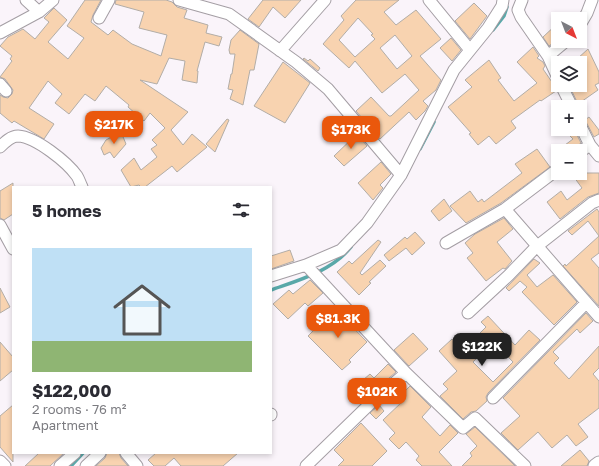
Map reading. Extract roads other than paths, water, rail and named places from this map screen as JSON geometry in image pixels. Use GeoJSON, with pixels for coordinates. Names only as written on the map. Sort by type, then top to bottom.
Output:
{"type":"FeatureCollection","features":[{"type":"Feature","properties":{"kind":"street"},"geometry":{"type":"LineString","coordinates":[[26,0],[39,12]]}},
{"type":"Feature","properties":{"kind":"street"},"geometry":{"type":"LineString","coordinates":[[0,33],[39,12],[53,0]]}},
{"type":"Feature","properties":{"kind":"street"},"geometry":{"type":"LineString","coordinates":[[99,18],[109,0]]}},
{"type":"Feature","properties":{"kind":"street"},"geometry":{"type":"LineString","coordinates":[[178,0],[229,14],[296,62],[328,89],[401,175]]}},
{"type":"Feature","properties":{"kind":"street"},"geometry":{"type":"LineString","coordinates":[[280,51],[325,0]]}},
{"type":"Feature","properties":{"kind":"street"},"geometry":{"type":"LineString","coordinates":[[429,0],[470,50]]}},
{"type":"Feature","properties":{"kind":"street"},"geometry":{"type":"LineString","coordinates":[[272,276],[306,266],[341,250],[367,223],[401,175],[454,70],[488,28],[502,6],[503,0]]}},
{"type":"Feature","properties":{"kind":"street"},"geometry":{"type":"LineString","coordinates":[[522,0],[518,10],[521,17],[551,63]]}},
{"type":"Feature","properties":{"kind":"street"},"geometry":{"type":"LineString","coordinates":[[587,13],[592,0]]}},
{"type":"Feature","properties":{"kind":"street"},"geometry":{"type":"LineString","coordinates":[[548,56],[558,48]]}},
{"type":"Feature","properties":{"kind":"street"},"geometry":{"type":"LineString","coordinates":[[0,147],[8,140],[18,136],[37,142],[62,159],[76,176],[81,186]]}},
{"type":"Feature","properties":{"kind":"street"},"geometry":{"type":"LineString","coordinates":[[586,136],[590,145],[599,156]]}},
{"type":"Feature","properties":{"kind":"street"},"geometry":{"type":"LineString","coordinates":[[446,243],[505,209],[551,174]]}},
{"type":"Feature","properties":{"kind":"street"},"geometry":{"type":"LineString","coordinates":[[468,313],[509,275],[536,246],[592,203],[599,200]]}},
{"type":"Feature","properties":{"kind":"street"},"geometry":{"type":"LineString","coordinates":[[505,209],[599,317]]}},
{"type":"Feature","properties":{"kind":"street"},"geometry":{"type":"LineString","coordinates":[[0,225],[12,246]]}},
{"type":"Feature","properties":{"kind":"street"},"geometry":{"type":"LineString","coordinates":[[306,266],[406,373],[463,428],[475,418],[525,466]]}},
{"type":"Feature","properties":{"kind":"street"},"geometry":{"type":"LineString","coordinates":[[493,398],[586,303]]}},
{"type":"Feature","properties":{"kind":"street"},"geometry":{"type":"LineString","coordinates":[[306,466],[375,399],[406,373]]}},
{"type":"Feature","properties":{"kind":"street"},"geometry":{"type":"LineString","coordinates":[[60,466],[74,454]]}},
{"type":"Feature","properties":{"kind":"street"},"geometry":{"type":"LineString","coordinates":[[86,466],[99,454]]}},
{"type":"Feature","properties":{"kind":"street"},"geometry":{"type":"LineString","coordinates":[[127,454],[137,466]]}},
{"type":"Feature","properties":{"kind":"street"},"geometry":{"type":"LineString","coordinates":[[0,461],[5,466]]}},
{"type":"Feature","properties":{"kind":"street"},"geometry":{"type":"LineString","coordinates":[[595,466],[599,463]]}},
{"type":"Feature","properties":{"kind":"waterway"},"geometry":{"type":"LineString","coordinates":[[493,30],[504,16],[507,7]]}},
{"type":"Feature","properties":{"kind":"waterway"},"geometry":{"type":"LineString","coordinates":[[420,149],[434,122]]}},
{"type":"Feature","properties":{"kind":"waterway"},"geometry":{"type":"LineString","coordinates":[[272,290],[325,269],[351,247]]}},
{"type":"Feature","properties":{"kind":"waterway"},"geometry":{"type":"LineString","coordinates":[[71,466],[82,454]]}}]}
